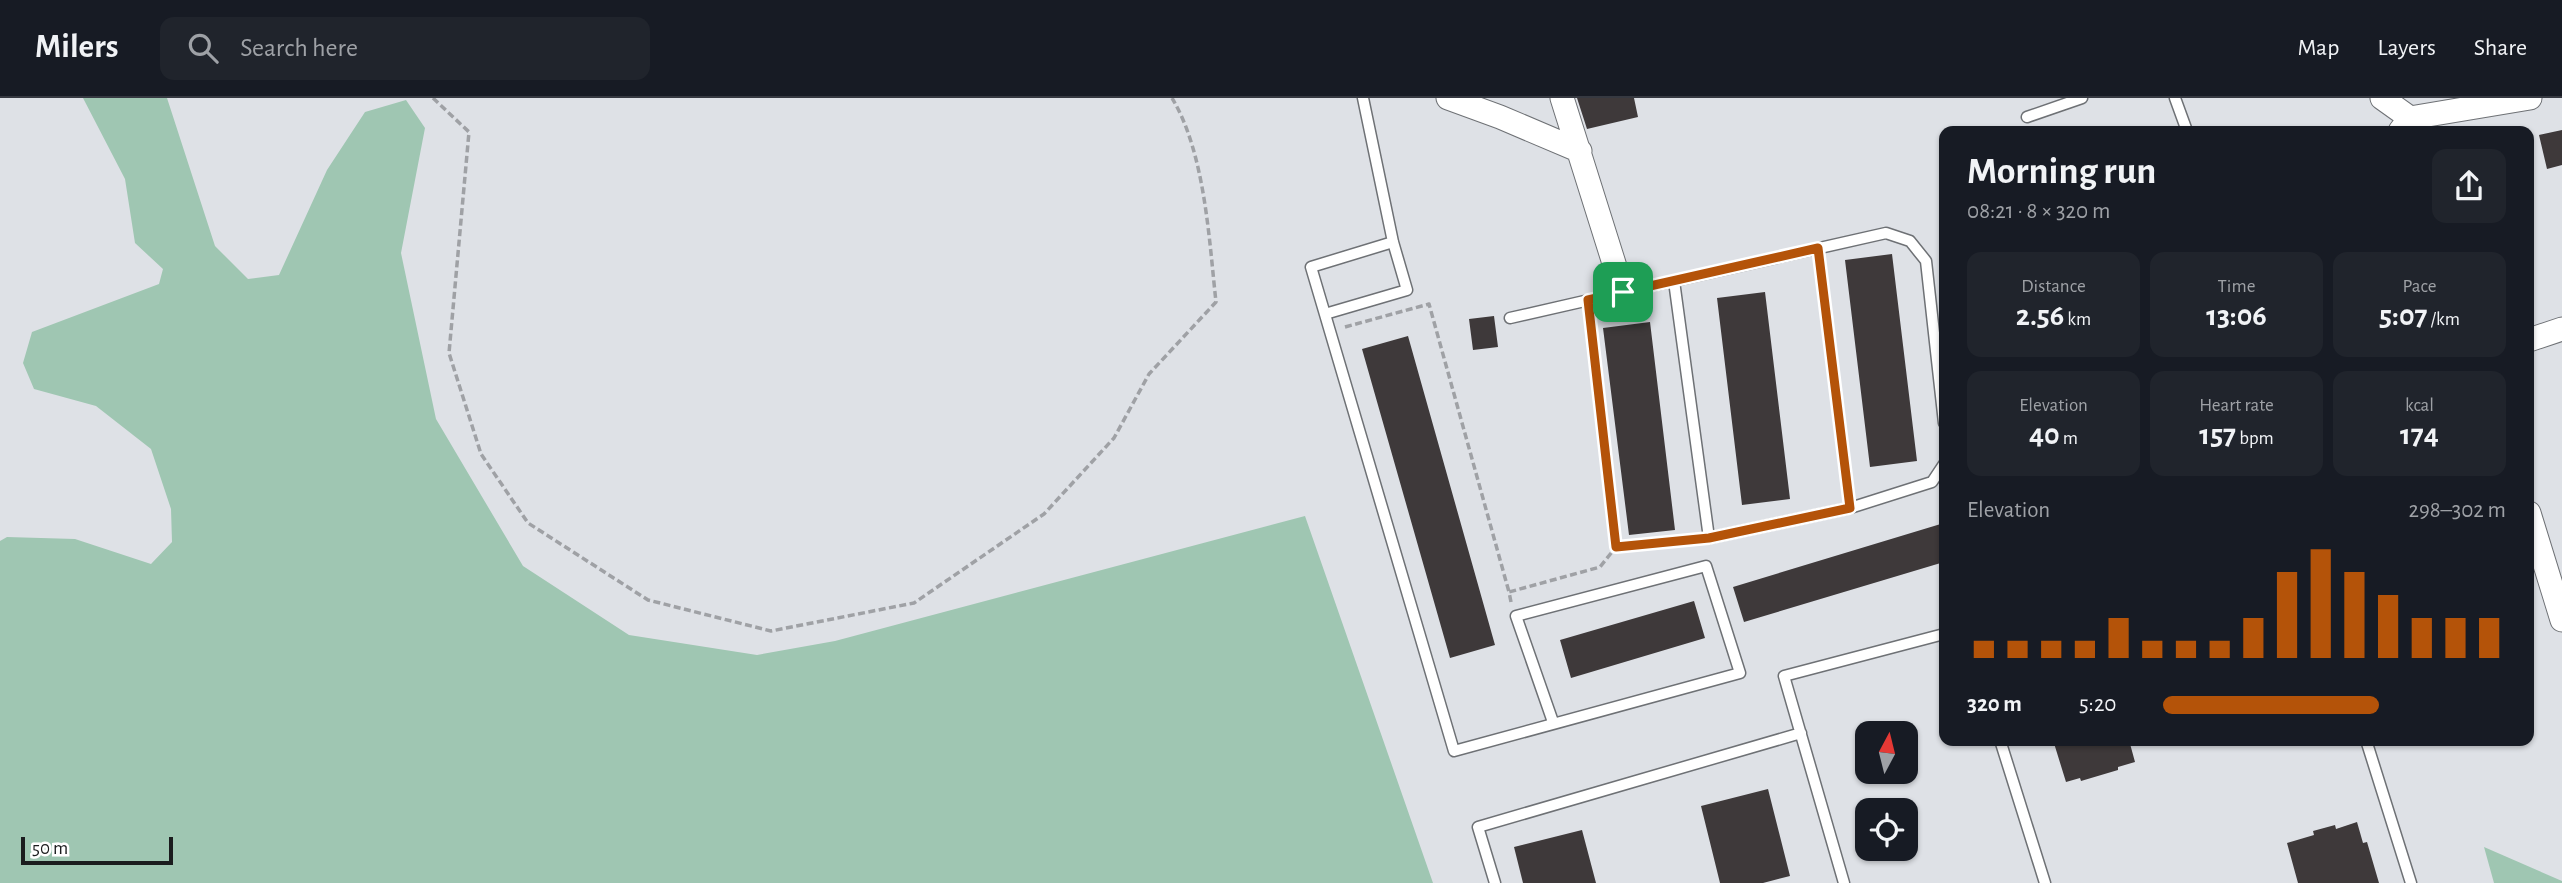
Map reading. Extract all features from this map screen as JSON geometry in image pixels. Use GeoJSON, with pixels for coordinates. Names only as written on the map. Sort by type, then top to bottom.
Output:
{"type":"FeatureCollection","features":[{"type":"Feature","properties":{"kind":"street"},"geometry":{"type":"LineString","coordinates":[[1448,98],[1580,151]]}},
{"type":"Feature","properties":{"kind":"street"},"geometry":{"type":"LineString","coordinates":[[1562,98],[1623,292]]}},
{"type":"Feature","properties":{"kind":"street"},"geometry":{"type":"LineString","coordinates":[[2382,98],[2405,125],[2530,98]]}},
{"type":"Feature","properties":{"kind":"street"},"geometry":{"type":"LineString","coordinates":[[2534,338],[2562,329]]}},
{"type":"Feature","properties":{"kind":"street"},"geometry":{"type":"LineString","coordinates":[[2534,529],[2562,620]]}},
{"type":"Feature","properties":{"kind":"lane"},"geometry":{"type":"LineString","coordinates":[[1325,314],[1407,290],[1393,242],[1363,98]]}},
{"type":"Feature","properties":{"kind":"lane"},"geometry":{"type":"LineString","coordinates":[[2027,117],[2082,98]]}},
{"type":"Feature","properties":{"kind":"lane"},"geometry":{"type":"LineString","coordinates":[[2175,98],[2185,126]]}},
{"type":"Feature","properties":{"kind":"lane"},"geometry":{"type":"LineString","coordinates":[[1623,292],[1885,233],[1910,241],[1926,261],[1939,378]]}},
{"type":"Feature","properties":{"kind":"lane"},"geometry":{"type":"LineString","coordinates":[[1393,242],[1311,267],[1454,751],[1740,673],[1706,566],[1516,616],[1553,722]]}},
{"type":"Feature","properties":{"kind":"lane"},"geometry":{"type":"LineString","coordinates":[[1674,281],[1709,538],[1850,508],[1932,482],[1939,472]]}},
{"type":"Feature","properties":{"kind":"lane"},"geometry":{"type":"LineString","coordinates":[[1510,318],[1588,300]]}},
{"type":"Feature","properties":{"kind":"lane"},"geometry":{"type":"LineString","coordinates":[[1844,883],[1784,676],[1939,635]]}},
{"type":"Feature","properties":{"kind":"lane"},"geometry":{"type":"LineString","coordinates":[[1495,883],[1478,827],[1801,733]]}},
{"type":"Feature","properties":{"kind":"lane"},"geometry":{"type":"LineString","coordinates":[[2002,746],[2045,883]]}},
{"type":"Feature","properties":{"kind":"lane"},"geometry":{"type":"LineString","coordinates":[[2368,746],[2411,883]]}},
{"type":"Feature","properties":{"kind":"path"},"geometry":{"type":"LineString","coordinates":[[433,98],[469,132],[449,353],[481,454],[528,523],[648,600],[771,631],[914,603],[1044,514],[1114,438],[1149,374],[1216,303],[1199,170],[1178,108],[1172,98]]}},
{"type":"Feature","properties":{"kind":"path"},"geometry":{"type":"LineString","coordinates":[[1818,248],[1850,508]]}},
{"type":"Feature","properties":{"kind":"path"},"geometry":{"type":"LineString","coordinates":[[1588,300],[1616,547]]}},
{"type":"Feature","properties":{"kind":"path"},"geometry":{"type":"LineString","coordinates":[[1330,331],[1429,304],[1516,616]]}},
{"type":"Feature","properties":{"kind":"path"},"geometry":{"type":"LineString","coordinates":[[1509,592],[1600,566],[1616,547],[1709,538]]}},
{"type":"Feature","properties":{"kind":"green space"},"geometry":{"type":"Polygon","coordinates":[[[83,98],[167,98],[215,246],[248,279],[279,275],[327,170],[365,112],[406,100],[425,128],[401,253],[436,419],[523,566],[629,635],[757,655],[835,641],[1305,516],[1433,883],[0,883],[0,541],[7,537],[75,539],[151,564],[172,542],[171,509],[151,449],[96,406],[34,389],[23,363],[32,332],[159,284],[163,269],[135,243],[125,179],[83,98]]]}},
{"type":"Feature","properties":{"kind":"green space"},"geometry":{"type":"Polygon","coordinates":[[[2484,847],[2562,881],[2562,883],[2494,883],[2484,847]]]}},
{"type":"Feature","properties":{"kind":"building"},"geometry":{"type":"Polygon","coordinates":[[[1577,98],[1634,98],[1638,117],[1587,129],[1577,98]]]}},
{"type":"Feature","properties":{"kind":"building"},"geometry":{"type":"Polygon","coordinates":[[[2562,130],[2562,165],[2547,169],[2539,135],[2562,130]]]}},
{"type":"Feature","properties":{"kind":"building"},"geometry":{"type":"Polygon","coordinates":[[[1892,254],[1917,461],[1870,467],[1845,260],[1892,254]]]}},
{"type":"Feature","properties":{"kind":"building"},"geometry":{"type":"Polygon","coordinates":[[[1765,292],[1790,499],[1742,505],[1717,298],[1765,292]]]}},
{"type":"Feature","properties":{"kind":"building"},"geometry":{"type":"Polygon","coordinates":[[[1494,316],[1498,347],[1473,350],[1469,319],[1494,316]]]}},
{"type":"Feature","properties":{"kind":"building"},"geometry":{"type":"Polygon","coordinates":[[[1650,322],[1675,530],[1629,535],[1603,328],[1650,322]]]}},
{"type":"Feature","properties":{"kind":"building"},"geometry":{"type":"Polygon","coordinates":[[[1408,336],[1495,645],[1450,658],[1362,349],[1408,336]]]}},
{"type":"Feature","properties":{"kind":"building"},"geometry":{"type":"Polygon","coordinates":[[[1939,525],[1939,564],[1744,622],[1733,587],[1939,525]]]}},
{"type":"Feature","properties":{"kind":"building"},"geometry":{"type":"Polygon","coordinates":[[[1694,601],[1705,638],[1571,678],[1560,640],[1694,601]]]}},
{"type":"Feature","properties":{"kind":"building"},"geometry":{"type":"Polygon","coordinates":[[[2055,746],[2131,746],[2135,762],[2081,781],[2080,778],[2066,782],[2055,746]]]}},
{"type":"Feature","properties":{"kind":"building"},"geometry":{"type":"Polygon","coordinates":[[[1768,789],[1790,876],[1763,883],[1720,883],[1701,806],[1768,789]]]}},
{"type":"Feature","properties":{"kind":"building"},"geometry":{"type":"Polygon","coordinates":[[[2357,822],[2363,843],[2367,842],[2379,883],[2298,883],[2287,843],[2314,835],[2313,831],[2335,825],[2336,829],[2357,822]]]}},
{"type":"Feature","properties":{"kind":"building"},"geometry":{"type":"Polygon","coordinates":[[[1582,830],[1596,883],[1523,883],[1514,847],[1582,830]]]}},
{"type":"Feature","properties":{"kind":"route"},"geometry":{"type":"LineString","coordinates":[[1818,248],[1850,508],[1709,538],[1616,547],[1588,300],[1623,292],[1818,248]]}}]}
